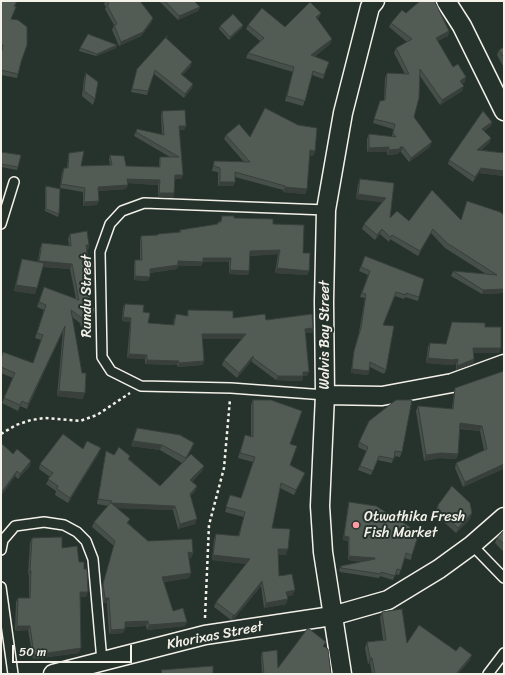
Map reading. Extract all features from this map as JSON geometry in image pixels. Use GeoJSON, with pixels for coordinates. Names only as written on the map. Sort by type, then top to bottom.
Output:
{"type":"FeatureCollection","features":[{"type":"Feature","properties":{"kind":"street"},"geometry":{"type":"LineString","coordinates":[[446,1],[462,26],[504,111]]}},
{"type":"Feature","properties":{"kind":"street","name":"Walvis Bay Street"},"geometry":{"type":"LineString","coordinates":[[342,674],[323,552],[320,506],[325,395],[324,301],[326,210],[343,113],[370,3]]}},
{"type":"Feature","properties":{"kind":"street"},"geometry":{"type":"LineString","coordinates":[[325,395],[382,396],[452,383],[504,364]]}},
{"type":"Feature","properties":{"kind":"street","name":"Khorixas Street"},"geometry":{"type":"LineString","coordinates":[[53,674],[205,634],[332,616],[388,600],[438,569],[472,545],[504,517]]}},
{"type":"Feature","properties":{"kind":"lane"},"geometry":{"type":"LineString","coordinates":[[1,224],[14,182]]}},
{"type":"Feature","properties":{"kind":"lane","name":"Rundu Street"},"geometry":{"type":"LineString","coordinates":[[325,395],[231,388],[141,386],[111,371],[102,357],[100,252],[110,224],[122,211],[144,203],[326,210]]}},
{"type":"Feature","properties":{"kind":"lane"},"geometry":{"type":"LineString","coordinates":[[1,550],[3,540],[15,526],[44,522],[64,525],[77,532],[86,541],[93,559],[102,661]]}},
{"type":"Feature","properties":{"kind":"lane"},"geometry":{"type":"LineString","coordinates":[[472,545],[504,578]]}},
{"type":"Feature","properties":{"kind":"lane"},"geometry":{"type":"LineString","coordinates":[[1,587],[13,674]]}},
{"type":"Feature","properties":{"kind":"lane"},"geometry":{"type":"LineString","coordinates":[[488,674],[504,653]]}},
{"type":"Feature","properties":{"kind":"path"},"geometry":{"type":"LineString","coordinates":[[1,434],[16,424],[31,420],[45,418],[80,421],[97,415],[141,386]]}},
{"type":"Feature","properties":{"kind":"path"},"geometry":{"type":"LineString","coordinates":[[205,634],[209,525],[224,468],[231,388]]}},
{"type":"Feature","properties":{"kind":"building"},"geometry":{"type":"Polygon","coordinates":[[[1,1],[17,1],[14,6],[16,7],[11,19],[18,20],[27,27],[27,45],[18,74],[1,70],[3,45],[1,45],[1,1]]]}},
{"type":"Feature","properties":{"kind":"building"},"geometry":{"type":"Polygon","coordinates":[[[107,1],[140,1],[153,18],[143,32],[121,42],[114,25],[117,24],[107,5],[109,4],[107,1]]]}},
{"type":"Feature","properties":{"kind":"building"},"geometry":{"type":"Polygon","coordinates":[[[165,1],[194,1],[200,7],[179,16],[165,1]]]}},
{"type":"Feature","properties":{"kind":"building"},"geometry":{"type":"Polygon","coordinates":[[[420,1],[434,1],[436,4],[449,31],[436,38],[453,67],[458,64],[466,77],[460,81],[464,86],[442,100],[420,69],[419,98],[414,117],[432,142],[411,158],[403,147],[400,147],[400,149],[389,150],[389,147],[369,148],[369,134],[396,137],[393,133],[395,124],[374,119],[380,101],[385,100],[387,73],[409,74],[396,48],[412,39],[391,23],[402,10],[406,13],[420,1]]]}},
{"type":"Feature","properties":{"kind":"building"},"geometry":{"type":"Polygon","coordinates":[[[310,2],[321,13],[316,17],[332,39],[311,55],[329,62],[324,75],[313,71],[305,101],[287,96],[294,67],[248,53],[264,38],[248,25],[262,8],[285,27],[310,2]]]}},
{"type":"Feature","properties":{"kind":"building"},"geometry":{"type":"Polygon","coordinates":[[[233,14],[243,25],[230,37],[220,26],[233,14]]]}},
{"type":"Feature","properties":{"kind":"building"},"geometry":{"type":"Polygon","coordinates":[[[88,34],[117,45],[97,54],[80,48],[88,34]]]}},
{"type":"Feature","properties":{"kind":"building"},"geometry":{"type":"Polygon","coordinates":[[[167,36],[166,38],[192,62],[181,74],[193,84],[185,94],[155,70],[148,91],[132,89],[137,69],[167,36]]]}},
{"type":"Feature","properties":{"kind":"building"},"geometry":{"type":"Polygon","coordinates":[[[504,47],[504,58],[499,50],[504,47]]]}},
{"type":"Feature","properties":{"kind":"building"},"geometry":{"type":"Polygon","coordinates":[[[86,73],[98,82],[95,99],[84,91],[86,73]]]}},
{"type":"Feature","properties":{"kind":"building"},"geometry":{"type":"Polygon","coordinates":[[[265,108],[298,125],[317,128],[315,151],[310,150],[307,189],[285,187],[235,172],[235,182],[220,182],[220,168],[214,166],[214,161],[250,162],[226,135],[239,124],[250,137],[265,108]]]}},
{"type":"Feature","properties":{"kind":"building"},"geometry":{"type":"Polygon","coordinates":[[[185,110],[186,126],[179,126],[183,175],[175,175],[174,193],[159,193],[160,180],[127,179],[128,185],[98,187],[99,201],[84,202],[85,188],[61,184],[64,168],[68,168],[69,153],[84,151],[81,166],[112,165],[110,155],[124,156],[126,166],[160,167],[160,157],[179,157],[136,132],[137,129],[164,135],[162,111],[185,110]]]}},
{"type":"Feature","properties":{"kind":"building"},"geometry":{"type":"Polygon","coordinates":[[[483,111],[492,122],[482,129],[491,138],[477,150],[504,153],[504,171],[481,168],[475,177],[449,160],[483,111]]]}},
{"type":"Feature","properties":{"kind":"building"},"geometry":{"type":"Polygon","coordinates":[[[1,152],[21,155],[18,167],[1,164],[1,152]]]}},
{"type":"Feature","properties":{"kind":"building"},"geometry":{"type":"Polygon","coordinates":[[[360,179],[394,183],[390,218],[397,211],[409,221],[432,190],[461,220],[467,201],[500,212],[504,215],[504,289],[483,290],[453,271],[497,275],[447,243],[433,229],[420,251],[392,235],[390,237],[382,229],[377,235],[364,224],[386,198],[358,194],[360,179]]]}},
{"type":"Feature","properties":{"kind":"building"},"geometry":{"type":"Polygon","coordinates":[[[46,186],[60,189],[59,214],[46,209],[46,186]]]}},
{"type":"Feature","properties":{"kind":"building"},"geometry":{"type":"Polygon","coordinates":[[[222,216],[234,216],[234,218],[273,219],[273,224],[304,225],[303,253],[310,253],[309,271],[277,268],[280,250],[250,251],[249,271],[230,270],[231,258],[203,258],[203,262],[178,261],[178,265],[150,269],[150,277],[135,276],[135,260],[142,260],[141,236],[181,232],[180,230],[218,224],[218,222],[221,222],[222,216]]]}},
{"type":"Feature","properties":{"kind":"building"},"geometry":{"type":"Polygon","coordinates":[[[87,231],[89,245],[86,245],[89,269],[90,306],[95,309],[91,315],[91,320],[83,322],[82,318],[71,310],[82,373],[86,373],[85,393],[59,391],[65,326],[28,404],[22,401],[20,405],[4,398],[15,373],[1,367],[3,352],[33,363],[43,335],[37,333],[46,305],[39,302],[44,287],[79,300],[72,264],[39,261],[42,243],[71,246],[70,234],[87,231]]]}},
{"type":"Feature","properties":{"kind":"building"},"geometry":{"type":"Polygon","coordinates":[[[365,256],[424,279],[419,297],[396,292],[383,325],[394,326],[386,370],[370,362],[369,371],[352,369],[354,351],[361,328],[366,294],[362,293],[370,271],[361,267],[365,256]]]}},
{"type":"Feature","properties":{"kind":"building"},"geometry":{"type":"Polygon","coordinates":[[[22,259],[44,263],[37,288],[16,285],[22,259]]]}},
{"type":"Feature","properties":{"kind":"building"},"geometry":{"type":"Polygon","coordinates":[[[125,304],[144,305],[143,312],[150,313],[148,323],[174,325],[176,314],[188,316],[188,310],[233,311],[233,318],[265,314],[266,320],[312,314],[313,328],[305,329],[309,372],[303,372],[303,376],[278,376],[253,358],[253,356],[239,373],[224,360],[246,334],[202,334],[204,361],[179,363],[179,361],[147,360],[147,355],[129,354],[131,318],[123,317],[125,304]]]}},
{"type":"Feature","properties":{"kind":"building"},"geometry":{"type":"Polygon","coordinates":[[[452,322],[485,323],[485,327],[501,327],[501,348],[473,348],[474,359],[457,366],[458,359],[428,358],[430,343],[446,344],[452,322]]]}},
{"type":"Feature","properties":{"kind":"building"},"geometry":{"type":"Polygon","coordinates":[[[504,371],[504,464],[465,482],[456,463],[487,449],[482,426],[460,423],[458,454],[441,453],[426,455],[418,406],[453,409],[455,388],[504,371]]]}},
{"type":"Feature","properties":{"kind":"building"},"geometry":{"type":"Polygon","coordinates":[[[253,400],[271,400],[302,411],[290,444],[297,446],[290,465],[305,473],[296,490],[281,483],[272,528],[290,529],[288,549],[278,549],[279,576],[292,574],[295,590],[286,592],[288,599],[266,603],[262,581],[235,615],[233,615],[216,602],[250,559],[213,555],[216,534],[239,536],[245,512],[226,507],[230,495],[241,498],[255,457],[240,453],[245,435],[253,437],[253,400]]]}},
{"type":"Feature","properties":{"kind":"building"},"geometry":{"type":"Polygon","coordinates":[[[396,400],[412,400],[402,452],[395,451],[394,459],[379,456],[373,471],[360,466],[368,447],[359,442],[369,421],[396,400]]]}},
{"type":"Feature","properties":{"kind":"building"},"geometry":{"type":"Polygon","coordinates":[[[137,428],[180,435],[194,443],[186,458],[162,445],[133,441],[137,428]]]}},
{"type":"Feature","properties":{"kind":"building"},"geometry":{"type":"Polygon","coordinates":[[[63,434],[83,449],[87,441],[101,448],[70,498],[57,489],[58,486],[48,479],[53,473],[40,464],[63,434]]]}},
{"type":"Feature","properties":{"kind":"building"},"geometry":{"type":"Polygon","coordinates":[[[1,443],[13,454],[17,449],[31,461],[20,474],[17,471],[1,493],[1,443]]]}},
{"type":"Feature","properties":{"kind":"building"},"geometry":{"type":"Polygon","coordinates":[[[119,447],[130,456],[128,459],[160,486],[191,454],[204,466],[190,480],[197,486],[190,494],[197,519],[180,524],[175,506],[111,503],[130,519],[127,523],[148,541],[192,539],[193,553],[188,552],[191,573],[162,577],[173,611],[183,608],[187,622],[149,625],[148,621],[125,622],[125,629],[111,630],[109,598],[105,598],[103,584],[115,541],[94,522],[112,501],[98,499],[106,451],[114,455],[119,447]]]}},
{"type":"Feature","properties":{"kind":"building"},"geometry":{"type":"Polygon","coordinates":[[[452,486],[470,503],[472,513],[458,528],[438,509],[438,505],[452,486]]]}},
{"type":"Feature","properties":{"kind":"building"},"geometry":{"type":"Polygon","coordinates":[[[349,502],[376,506],[410,527],[408,531],[418,536],[412,555],[406,553],[401,570],[397,569],[395,576],[381,572],[381,574],[341,568],[341,566],[375,559],[349,556],[349,537],[344,536],[349,502]]]}},
{"type":"Feature","properties":{"kind":"building"},"geometry":{"type":"Polygon","coordinates":[[[504,530],[504,544],[497,538],[504,530]]]}},
{"type":"Feature","properties":{"kind":"building"},"geometry":{"type":"Polygon","coordinates":[[[62,537],[62,548],[77,546],[79,562],[84,562],[84,569],[87,569],[88,592],[80,592],[81,648],[34,655],[30,626],[17,626],[18,598],[30,598],[32,538],[62,537]]]}},
{"type":"Feature","properties":{"kind":"building"},"geometry":{"type":"Polygon","coordinates":[[[402,609],[407,643],[419,625],[456,651],[460,646],[472,655],[456,674],[375,674],[367,642],[386,640],[382,612],[402,609]]]}},
{"type":"Feature","properties":{"kind":"building"},"geometry":{"type":"Polygon","coordinates":[[[308,628],[326,642],[323,646],[328,649],[331,674],[264,674],[262,652],[277,650],[278,668],[308,628]]]}},
{"type":"Feature","properties":{"kind":"building"},"geometry":{"type":"Polygon","coordinates":[[[213,666],[213,674],[162,674],[161,670],[213,666]]]}},
{"type":"Feature","properties":{"kind":"place","name":"Otwathika Fresh Fish Market"},"geometry":{"type":"Point","coordinates":[356,525]}}]}
